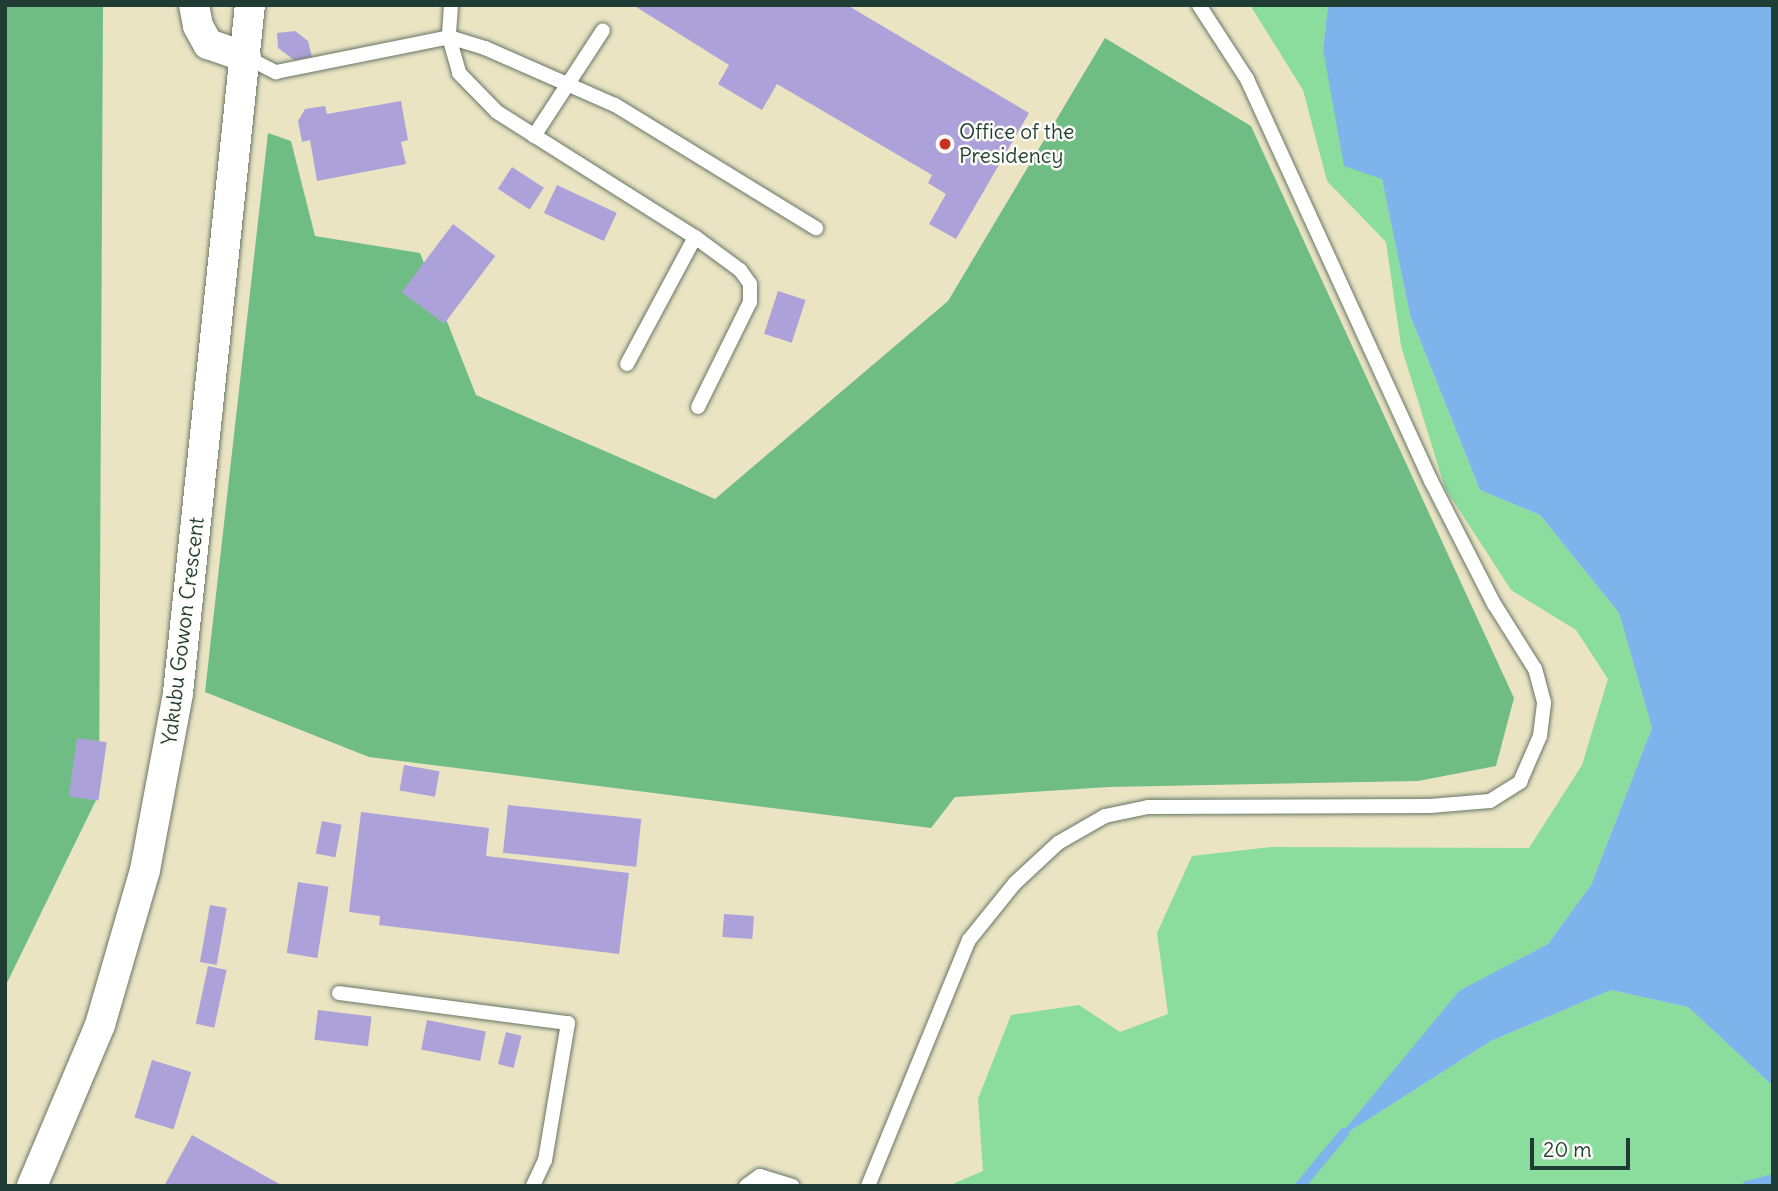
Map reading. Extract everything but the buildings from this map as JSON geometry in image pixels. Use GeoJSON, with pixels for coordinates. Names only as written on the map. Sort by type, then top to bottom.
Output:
{"type":"FeatureCollection","features":[{"type":"Feature","properties":{"kind":"street"},"geometry":{"type":"LineString","coordinates":[[194,5],[198,26],[208,44],[246,57]]}},
{"type":"Feature","properties":{"kind":"street","name":"Yakubu Gowon Crescent"},"geometry":{"type":"LineString","coordinates":[[33,1185],[100,1025],[145,870],[178,693],[250,5]]}},
{"type":"Feature","properties":{"kind":"lane"},"geometry":{"type":"LineString","coordinates":[[450,5],[449,37],[459,73],[497,112],[695,237],[740,270],[750,284],[750,302],[698,407]]}},
{"type":"Feature","properties":{"kind":"lane"},"geometry":{"type":"LineString","coordinates":[[868,1186],[969,940],[1015,883],[1058,843],[1105,816],[1147,807],[1430,806],[1490,801],[1520,782],[1540,736],[1544,702],[1535,669],[1494,604],[1431,481],[1247,79],[1199,5]]}},
{"type":"Feature","properties":{"kind":"lane"},"geometry":{"type":"LineString","coordinates":[[534,135],[603,30]]}},
{"type":"Feature","properties":{"kind":"lane"},"geometry":{"type":"LineString","coordinates":[[246,57],[276,72],[449,37],[567,83],[615,105],[816,228]]}},
{"type":"Feature","properties":{"kind":"lane"},"geometry":{"type":"LineString","coordinates":[[626,364],[695,237]]}},
{"type":"Feature","properties":{"kind":"lane"},"geometry":{"type":"LineString","coordinates":[[339,993],[568,1023],[545,1160],[533,1186]]}},
{"type":"Feature","properties":{"kind":"lane"},"geometry":{"type":"LineString","coordinates":[[746,1186],[760,1176],[792,1186]]}},
{"type":"Feature","properties":{"kind":"green space"},"geometry":{"type":"Polygon","coordinates":[[[5,5],[103,5],[99,794],[5,987],[5,5]]]}},
{"type":"Feature","properties":{"kind":"green space"},"geometry":{"type":"Polygon","coordinates":[[[1250,5],[1328,5],[1323,49],[1382,178],[1410,315],[1480,490],[1540,515],[1619,613],[1652,728],[1591,885],[1548,944],[1459,992],[1339,1138],[1491,1041],[1611,990],[1688,1007],[1773,1086],[1773,1186],[948,1186],[983,1171],[978,1099],[1011,1015],[1079,1005],[1120,1032],[1168,1014],[1157,933],[1192,856],[1271,847],[1529,848],[1582,765],[1608,679],[1576,630],[1511,590],[1445,488],[1401,346],[1386,242],[1327,181],[1303,90],[1250,5]]]}},
{"type":"Feature","properties":{"kind":"green space"},"geometry":{"type":"Polygon","coordinates":[[[1105,38],[1251,126],[1514,698],[1496,766],[1418,781],[1109,787],[955,797],[931,828],[369,757],[205,692],[268,133],[291,141],[315,236],[420,253],[476,395],[715,499],[948,301],[1105,38]]]}},
{"type":"Feature","properties":{"kind":"water"},"geometry":{"type":"Polygon","coordinates":[[[1328,5],[1773,5],[1773,1086],[1688,1007],[1611,990],[1491,1041],[1336,1140],[1459,991],[1548,944],[1591,885],[1652,728],[1619,613],[1540,515],[1480,490],[1410,315],[1382,179],[1344,166],[1323,49],[1328,5]]]}},
{"type":"Feature","properties":{"kind":"waterway"},"geometry":{"type":"LineString","coordinates":[[1300,1186],[1344,1133]]}},
{"type":"Feature","properties":{"kind":"waterway"},"geometry":{"type":"LineString","coordinates":[[1747,1186],[1773,1179]]}},
{"type":"Feature","properties":{"kind":"place","name":"Office of the Presidency"},"geometry":{"type":"Point","coordinates":[945,144]}}]}
